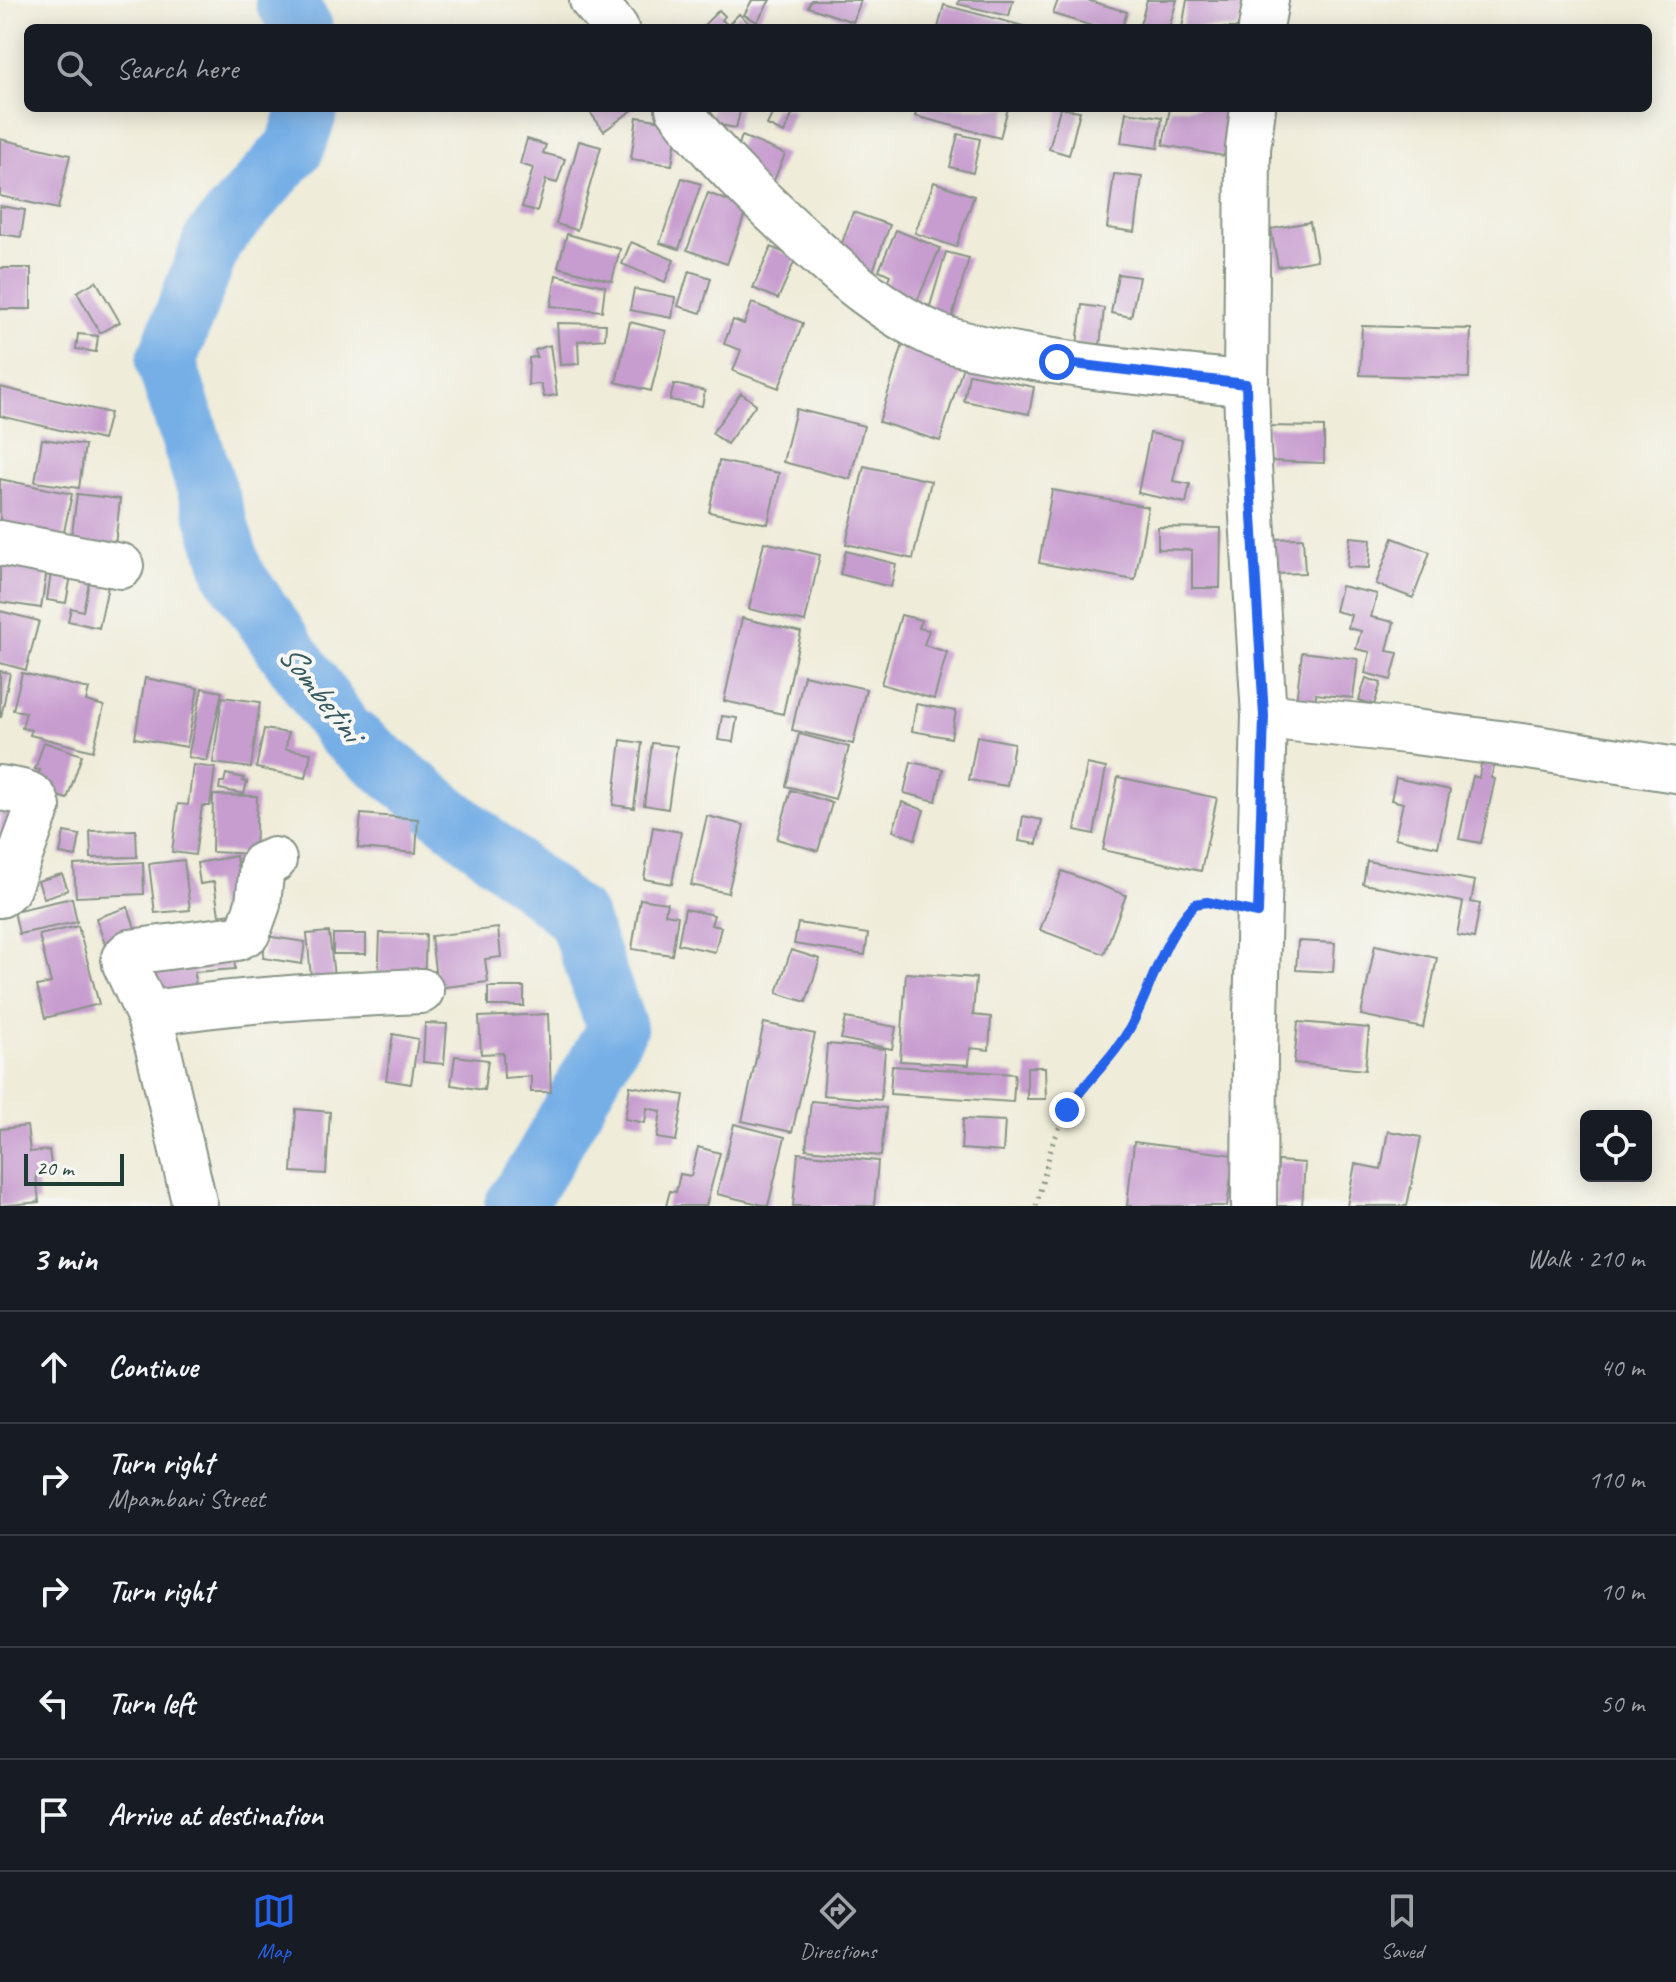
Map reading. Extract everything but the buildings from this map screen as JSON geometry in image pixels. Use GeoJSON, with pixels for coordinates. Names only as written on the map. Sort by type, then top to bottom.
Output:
{"type":"FeatureCollection","features":[{"type":"Feature","properties":{"kind":"street"},"geometry":{"type":"LineString","coordinates":[[592,0],[613,24]]}},
{"type":"Feature","properties":{"kind":"street"},"geometry":{"type":"LineString","coordinates":[[1262,24],[1266,0]]}},
{"type":"Feature","properties":{"kind":"street"},"geometry":{"type":"LineString","coordinates":[[681,112],[754,195],[845,277],[900,316],[937,336],[1057,362],[1246,384]]}},
{"type":"Feature","properties":{"kind":"street"},"geometry":{"type":"LineString","coordinates":[[1253,112],[1248,149],[1246,384],[1264,716],[1254,1206]]}},
{"type":"Feature","properties":{"kind":"street"},"geometry":{"type":"LineString","coordinates":[[0,543],[121,566]]}},
{"type":"Feature","properties":{"kind":"street"},"geometry":{"type":"LineString","coordinates":[[1264,716],[1437,735],[1676,770]]}},
{"type":"Feature","properties":{"kind":"street"},"geometry":{"type":"LineString","coordinates":[[0,788],[32,795],[37,799],[38,807],[8,888],[0,895]]}},
{"type":"Feature","properties":{"kind":"street"},"geometry":{"type":"LineString","coordinates":[[195,1206],[158,1048],[148,1014],[124,958],[130,952],[237,938],[248,932],[258,904],[262,865],[274,860]]}},
{"type":"Feature","properties":{"kind":"street"},"geometry":{"type":"LineString","coordinates":[[148,1014],[287,998],[421,991]]}},
{"type":"Feature","properties":{"kind":"path"},"geometry":{"type":"LineString","coordinates":[[1036,1206],[1052,1145],[1067,1110],[1114,1055],[1131,1026],[1178,924],[1187,912],[1195,904],[1207,902],[1258,913]]}},
{"type":"Feature","properties":{"kind":"waterway","name":"Sombetini"},"geometry":{"type":"LineString","coordinates":[[285,0],[300,24]]}},
{"type":"Feature","properties":{"kind":"waterway","name":"Sombetini"},"geometry":{"type":"LineString","coordinates":[[308,112],[295,147],[213,240],[166,362],[234,574],[344,732],[577,918],[617,1028],[545,1158],[514,1206]]}},
{"type":"Feature","properties":{"kind":"route"},"geometry":{"type":"LineString","coordinates":[[1057,362],[1246,384],[1264,716],[1258,913],[1207,902],[1195,904],[1187,912],[1178,924],[1131,1026],[1114,1055],[1067,1110]]}}]}
